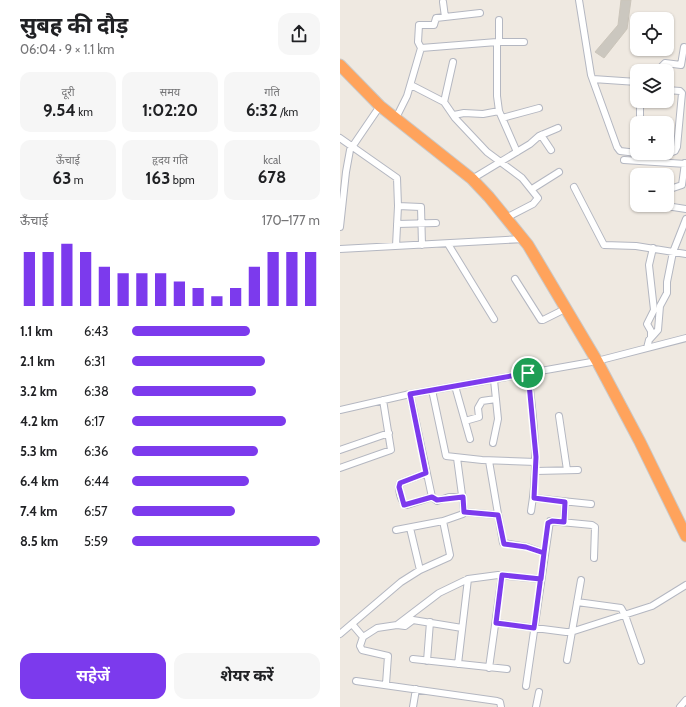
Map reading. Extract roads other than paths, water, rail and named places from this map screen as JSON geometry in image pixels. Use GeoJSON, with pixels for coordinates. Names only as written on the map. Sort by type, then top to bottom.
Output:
{"type":"FeatureCollection","features":[{"type":"Feature","properties":{"kind":"highway"},"geometry":{"type":"LineString","coordinates":[[340,65],[380,106],[472,179],[524,239],[597,361],[640,442],[686,536]]}},
{"type":"Feature","properties":{"kind":"street"},"geometry":{"type":"LineString","coordinates":[[580,0],[588,63],[593,79],[616,147],[620,151],[630,152]]}},
{"type":"Feature","properties":{"kind":"street"},"geometry":{"type":"LineString","coordinates":[[443,2],[445,17]]}},
{"type":"Feature","properties":{"kind":"street"},"geometry":{"type":"LineString","coordinates":[[396,118],[411,85],[421,48],[418,42],[418,26],[434,25],[436,18],[480,13]]}},
{"type":"Feature","properties":{"kind":"street"},"geometry":{"type":"LineString","coordinates":[[499,20],[497,96],[499,111],[517,152]]}},
{"type":"Feature","properties":{"kind":"street"},"geometry":{"type":"LineString","coordinates":[[421,48],[498,42],[524,42]]}},
{"type":"Feature","properties":{"kind":"street"},"geometry":{"type":"LineString","coordinates":[[674,65],[681,65],[684,47]]}},
{"type":"Feature","properties":{"kind":"street"},"geometry":{"type":"LineString","coordinates":[[444,102],[453,62]]}},
{"type":"Feature","properties":{"kind":"street"},"geometry":{"type":"LineString","coordinates":[[593,79],[630,82]]}},
{"type":"Feature","properties":{"kind":"street"},"geometry":{"type":"LineString","coordinates":[[411,85],[444,102],[480,146],[500,163],[518,175],[532,189],[536,195],[537,201],[506,218]]}},
{"type":"Feature","properties":{"kind":"street"},"geometry":{"type":"LineString","coordinates":[[674,91],[680,91],[682,93],[677,147],[674,150]]}},
{"type":"Feature","properties":{"kind":"street"},"geometry":{"type":"LineString","coordinates":[[340,227],[343,165],[352,146],[380,106]]}},
{"type":"Feature","properties":{"kind":"street"},"geometry":{"type":"LineString","coordinates":[[502,118],[539,108]]}},
{"type":"Feature","properties":{"kind":"street"},"geometry":{"type":"LineString","coordinates":[[454,115],[462,113],[483,114],[499,111]]}},
{"type":"Feature","properties":{"kind":"street"},"geometry":{"type":"LineString","coordinates":[[472,179],[500,163],[541,135],[558,128]]}},
{"type":"Feature","properties":{"kind":"street"},"geometry":{"type":"LineString","coordinates":[[541,135],[551,150]]}},
{"type":"Feature","properties":{"kind":"street"},"geometry":{"type":"LineString","coordinates":[[340,138],[395,175],[398,182],[396,246]]}},
{"type":"Feature","properties":{"kind":"street"},"geometry":{"type":"LineString","coordinates":[[624,160],[686,164],[682,185],[674,188]]}},
{"type":"Feature","properties":{"kind":"street"},"geometry":{"type":"LineString","coordinates":[[532,189],[559,172]]}},
{"type":"Feature","properties":{"kind":"street"},"geometry":{"type":"LineString","coordinates":[[574,187],[602,244],[653,248],[686,254]]}},
{"type":"Feature","properties":{"kind":"street"},"geometry":{"type":"LineString","coordinates":[[398,206],[421,207],[422,245]]}},
{"type":"Feature","properties":{"kind":"street"},"geometry":{"type":"LineString","coordinates":[[674,207],[686,209]]}},
{"type":"Feature","properties":{"kind":"street"},"geometry":{"type":"LineString","coordinates":[[651,337],[658,330],[660,306],[667,293],[667,282],[673,252],[685,222]]}},
{"type":"Feature","properties":{"kind":"street"},"geometry":{"type":"LineString","coordinates":[[397,224],[436,223]]}},
{"type":"Feature","properties":{"kind":"street"},"geometry":{"type":"LineString","coordinates":[[340,249],[524,239]]}},
{"type":"Feature","properties":{"kind":"street"},"geometry":{"type":"LineString","coordinates":[[448,244],[494,318]]}},
{"type":"Feature","properties":{"kind":"street"},"geometry":{"type":"LineString","coordinates":[[647,348],[651,337],[651,331],[647,324],[654,310],[649,265],[653,248]]}},
{"type":"Feature","properties":{"kind":"street"},"geometry":{"type":"LineString","coordinates":[[516,279],[541,320],[566,309]]}},
{"type":"Feature","properties":{"kind":"street"},"geometry":{"type":"LineString","coordinates":[[340,410],[410,394],[597,361],[686,338]]}},
{"type":"Feature","properties":{"kind":"street"},"geometry":{"type":"LineString","coordinates":[[528,373],[533,414],[536,462],[534,498],[531,511]]}},
{"type":"Feature","properties":{"kind":"street"},"geometry":{"type":"LineString","coordinates":[[492,443],[498,422],[494,380]]}},
{"type":"Feature","properties":{"kind":"street"},"geometry":{"type":"LineString","coordinates":[[455,386],[470,439]]}},
{"type":"Feature","properties":{"kind":"street"},"geometry":{"type":"LineString","coordinates":[[432,390],[444,454],[448,457],[489,461],[536,462]]}},
{"type":"Feature","properties":{"kind":"street"},"geometry":{"type":"LineString","coordinates":[[410,394],[432,497],[437,500],[463,497]]}},
{"type":"Feature","properties":{"kind":"street"},"geometry":{"type":"LineString","coordinates":[[465,421],[479,417],[478,408],[482,401],[496,399]]}},
{"type":"Feature","properties":{"kind":"street"},"geometry":{"type":"LineString","coordinates":[[340,468],[389,451],[392,448],[383,400]]}},
{"type":"Feature","properties":{"kind":"street"},"geometry":{"type":"LineString","coordinates":[[559,416],[566,470]]}},
{"type":"Feature","properties":{"kind":"street"},"geometry":{"type":"LineString","coordinates":[[340,450],[389,433]]}},
{"type":"Feature","properties":{"kind":"street"},"geometry":{"type":"LineString","coordinates":[[457,458],[464,512]]}},
{"type":"Feature","properties":{"kind":"street"},"geometry":{"type":"LineString","coordinates":[[489,461],[503,543],[526,547],[544,553]]}},
{"type":"Feature","properties":{"kind":"street"},"geometry":{"type":"LineString","coordinates":[[536,471],[578,470]]}},
{"type":"Feature","properties":{"kind":"street"},"geometry":{"type":"LineString","coordinates":[[426,473],[400,483],[399,487],[402,501],[407,505],[432,497]]}},
{"type":"Feature","properties":{"kind":"street"},"geometry":{"type":"LineString","coordinates":[[534,498],[591,504]]}},
{"type":"Feature","properties":{"kind":"street"},"geometry":{"type":"LineString","coordinates":[[564,522],[565,502]]}},
{"type":"Feature","properties":{"kind":"street"},"geometry":{"type":"LineString","coordinates":[[396,530],[443,521],[460,516],[464,512],[498,515]]}},
{"type":"Feature","properties":{"kind":"street"},"geometry":{"type":"LineString","coordinates":[[340,634],[396,587],[420,570],[449,557],[450,555],[443,521]]}},
{"type":"Feature","properties":{"kind":"street"},"geometry":{"type":"LineString","coordinates":[[526,686],[544,553],[550,521],[594,527],[594,558]]}},
{"type":"Feature","properties":{"kind":"street"},"geometry":{"type":"LineString","coordinates":[[410,528],[420,570]]}},
{"type":"Feature","properties":{"kind":"street"},"geometry":{"type":"LineString","coordinates":[[397,625],[439,593],[468,579],[502,575],[541,579]]}},
{"type":"Feature","properties":{"kind":"street"},"geometry":{"type":"LineString","coordinates":[[489,668],[502,575]]}},
{"type":"Feature","properties":{"kind":"street"},"geometry":{"type":"LineString","coordinates":[[458,664],[468,579]]}},
{"type":"Feature","properties":{"kind":"street"},"geometry":{"type":"LineString","coordinates":[[567,660],[581,580]]}},
{"type":"Feature","properties":{"kind":"street"},"geometry":{"type":"LineString","coordinates":[[496,623],[571,631],[658,603],[686,585]]}},
{"type":"Feature","properties":{"kind":"street"},"geometry":{"type":"LineString","coordinates":[[576,602],[619,608],[625,614],[641,661]]}},
{"type":"Feature","properties":{"kind":"street"},"geometry":{"type":"LineString","coordinates":[[386,684],[388,656],[362,650],[360,646],[363,637],[377,628],[397,625],[405,626],[413,620],[462,628]]}},
{"type":"Feature","properties":{"kind":"street"},"geometry":{"type":"LineString","coordinates":[[427,661],[430,622]]}},
{"type":"Feature","properties":{"kind":"street"},"geometry":{"type":"LineString","coordinates":[[352,624],[363,637]]}},
{"type":"Feature","properties":{"kind":"street"},"geometry":{"type":"LineString","coordinates":[[413,659],[507,669]]}},
{"type":"Feature","properties":{"kind":"street"},"geometry":{"type":"LineString","coordinates":[[356,681],[386,684],[497,701],[500,702],[502,707]]}},
{"type":"Feature","properties":{"kind":"street"},"geometry":{"type":"LineString","coordinates":[[413,707],[416,689]]}},
{"type":"Feature","properties":{"kind":"street"},"geometry":{"type":"LineString","coordinates":[[536,707],[539,692]]}},
{"type":"Feature","properties":{"kind":"street"},"geometry":{"type":"LineString","coordinates":[[680,707],[686,700]]}}]}
